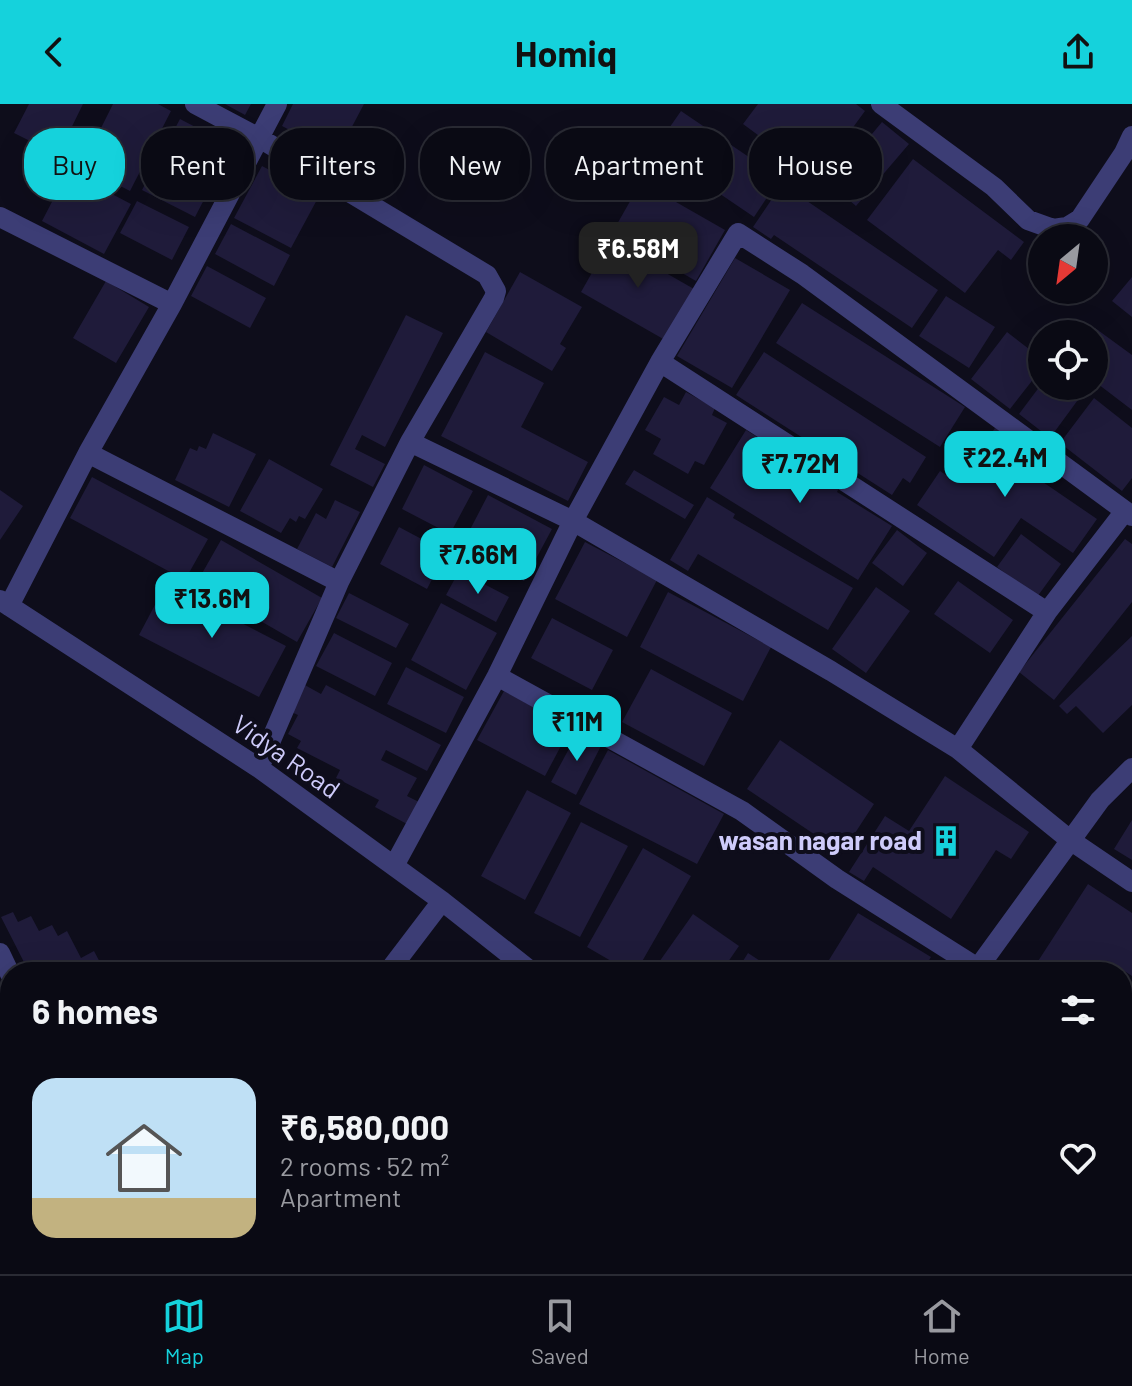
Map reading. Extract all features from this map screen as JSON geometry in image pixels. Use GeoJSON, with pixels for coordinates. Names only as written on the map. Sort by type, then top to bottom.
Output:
{"type":"FeatureCollection","features":[{"type":"Feature","properties":{"kind":"street"},"geometry":{"type":"LineString","coordinates":[[195,104],[261,139],[487,275],[496,291],[410,442],[339,582],[259,768]]}},
{"type":"Feature","properties":{"kind":"street"},"geometry":{"type":"LineString","coordinates":[[5,603],[172,304],[277,104]]}},
{"type":"Feature","properties":{"kind":"street"},"geometry":{"type":"LineString","coordinates":[[881,104],[994,187],[1028,220],[1053,229],[1067,227],[1080,219],[1129,150]]}},
{"type":"Feature","properties":{"kind":"street"},"geometry":{"type":"LineString","coordinates":[[0,217],[172,304]]}},
{"type":"Feature","properties":{"kind":"street"},"geometry":{"type":"LineString","coordinates":[[394,866],[497,676],[573,521],[660,362],[738,233],[802,274],[1129,514],[1047,612],[958,749]]}},
{"type":"Feature","properties":{"kind":"street"},"geometry":{"type":"LineString","coordinates":[[660,362],[1047,612]]}},
{"type":"Feature","properties":{"kind":"street"},"geometry":{"type":"LineString","coordinates":[[410,442],[573,521],[831,671],[958,749],[1070,840],[1132,882]]}},
{"type":"Feature","properties":{"kind":"street"},"geometry":{"type":"LineString","coordinates":[[88,453],[339,582]]}},
{"type":"Feature","properties":{"kind":"street","name":"Vidya Road"},"geometry":{"type":"LineString","coordinates":[[5,603],[259,768],[442,901],[519,962]]}},
{"type":"Feature","properties":{"kind":"street"},"geometry":{"type":"LineString","coordinates":[[497,676],[742,811],[837,879],[967,962]]}},
{"type":"Feature","properties":{"kind":"street"},"geometry":{"type":"LineString","coordinates":[[985,962],[1100,800],[1132,768]]}},
{"type":"Feature","properties":{"kind":"street"},"geometry":{"type":"LineString","coordinates":[[396,962],[442,901]]}},
{"type":"Feature","properties":{"kind":"building"},"geometry":{"type":"Polygon","coordinates":[[[29,104],[83,104],[71,128],[24,128],[24,138],[14,133],[29,104]]]}},
{"type":"Feature","properties":{"kind":"building"},"geometry":{"type":"Polygon","coordinates":[[[113,104],[158,104],[171,111],[162,128],[141,128],[141,170],[130,191],[125,188],[125,128],[101,128],[113,104]]]}},
{"type":"Feature","properties":{"kind":"building"},"geometry":{"type":"Polygon","coordinates":[[[225,104],[251,104],[245,115],[225,104]]]}},
{"type":"Feature","properties":{"kind":"building"},"geometry":{"type":"Polygon","coordinates":[[[293,104],[364,104],[351,128],[282,126],[293,104]]]}},
{"type":"Feature","properties":{"kind":"building"},"geometry":{"type":"Polygon","coordinates":[[[758,104],[856,104],[865,111],[853,128],[749,128],[743,124],[758,104]]]}},
{"type":"Feature","properties":{"kind":"building"},"geometry":{"type":"Polygon","coordinates":[[[681,111],[706,128],[669,128],[681,111]]]}},
{"type":"Feature","properties":{"kind":"building"},"geometry":{"type":"Polygon","coordinates":[[[180,119],[197,128],[175,128],[180,119]]]}},
{"type":"Feature","properties":{"kind":"building"},"geometry":{"type":"Polygon","coordinates":[[[882,122],[909,144],[882,176],[882,128],[877,128],[882,122]]]}},
{"type":"Feature","properties":{"kind":"building"},"geometry":{"type":"Polygon","coordinates":[[[733,146],[749,157],[749,200],[765,200],[754,217],[729,200],[733,200],[733,146]]]}},
{"type":"Feature","properties":{"kind":"building"},"geometry":{"type":"Polygon","coordinates":[[[913,159],[1024,242],[1011,260],[998,250],[965,293],[867,220],[913,159]]]}},
{"type":"Feature","properties":{"kind":"building"},"geometry":{"type":"Polygon","coordinates":[[[262,166],[270,170],[270,200],[317,200],[291,248],[234,218],[244,200],[254,200],[254,181],[262,166]]]}},
{"type":"Feature","properties":{"kind":"building"},"geometry":{"type":"Polygon","coordinates":[[[53,200],[123,200],[131,204],[104,254],[42,221],[53,200]]]}},
{"type":"Feature","properties":{"kind":"building"},"geometry":{"type":"Polygon","coordinates":[[[162,200],[204,200],[195,217],[162,200]]]}},
{"type":"Feature","properties":{"kind":"building"},"geometry":{"type":"Polygon","coordinates":[[[631,200],[672,200],[725,230],[696,281],[612,233],[631,200]]]}},
{"type":"Feature","properties":{"kind":"building"},"geometry":{"type":"Polygon","coordinates":[[[771,200],[806,200],[938,290],[912,328],[774,235],[771,239],[753,227],[771,200]]]}},
{"type":"Feature","properties":{"kind":"building"},"geometry":{"type":"Polygon","coordinates":[[[137,201],[189,227],[172,260],[120,233],[137,201]]]}},
{"type":"Feature","properties":{"kind":"building"},"geometry":{"type":"Polygon","coordinates":[[[231,224],[290,255],[274,286],[215,254],[231,224]]]}},
{"type":"Feature","properties":{"kind":"building"},"geometry":{"type":"Polygon","coordinates":[[[610,241],[694,289],[665,340],[581,292],[610,241]]]}},
{"type":"Feature","properties":{"kind":"building"},"geometry":{"type":"Polygon","coordinates":[[[735,258],[790,290],[732,388],[677,356],[735,258]]]}},
{"type":"Feature","properties":{"kind":"building"},"geometry":{"type":"Polygon","coordinates":[[[207,266],[266,298],[250,328],[191,296],[207,266]]]}},
{"type":"Feature","properties":{"kind":"building"},"geometry":{"type":"Polygon","coordinates":[[[520,272],[582,307],[560,344],[566,348],[552,371],[486,332],[520,272]]]}},
{"type":"Feature","properties":{"kind":"building"},"geometry":{"type":"Polygon","coordinates":[[[1132,277],[1132,317],[1112,301],[1132,277]]]}},
{"type":"Feature","properties":{"kind":"building"},"geometry":{"type":"Polygon","coordinates":[[[106,281],[149,307],[116,363],[73,338],[106,281]]]}},
{"type":"Feature","properties":{"kind":"building"},"geometry":{"type":"Polygon","coordinates":[[[946,296],[995,327],[969,368],[919,336],[946,296]]]}},
{"type":"Feature","properties":{"kind":"building"},"geometry":{"type":"Polygon","coordinates":[[[802,303],[965,407],[940,447],[776,343],[802,303]]]}},
{"type":"Feature","properties":{"kind":"building"},"geometry":{"type":"Polygon","coordinates":[[[406,315],[443,333],[385,447],[362,435],[355,449],[385,464],[373,487],[330,465],[406,315]]]}},
{"type":"Feature","properties":{"kind":"building"},"geometry":{"type":"Polygon","coordinates":[[[1007,332],[1028,348],[1028,386],[1010,409],[971,379],[1007,332]]]}},
{"type":"Feature","properties":{"kind":"building"},"geometry":{"type":"Polygon","coordinates":[[[1108,337],[1132,355],[1132,410],[1108,392],[1108,337]]]}},
{"type":"Feature","properties":{"kind":"building"},"geometry":{"type":"Polygon","coordinates":[[[485,352],[544,383],[521,427],[588,462],[568,501],[441,436],[485,352]]]}},
{"type":"Feature","properties":{"kind":"building"},"geometry":{"type":"Polygon","coordinates":[[[764,352],[926,457],[910,483],[903,478],[892,495],[736,395],[764,352]]]}},
{"type":"Feature","properties":{"kind":"building"},"geometry":{"type":"Polygon","coordinates":[[[686,392],[715,408],[712,415],[727,423],[704,465],[695,461],[688,474],[653,454],[661,439],[645,430],[664,397],[679,405],[686,392]]]}},
{"type":"Feature","properties":{"kind":"building"},"geometry":{"type":"Polygon","coordinates":[[[1030,400],[1078,400],[1050,438],[1019,414],[1030,400]]]}},
{"type":"Feature","properties":{"kind":"building"},"geometry":{"type":"Polygon","coordinates":[[[1092,400],[1097,400],[1132,428],[1132,478],[1122,491],[1060,443],[1092,400]]]}},
{"type":"Feature","properties":{"kind":"building"},"geometry":{"type":"Polygon","coordinates":[[[995,428],[1047,463],[1037,478],[1097,519],[1073,553],[1021,518],[994,557],[917,505],[940,471],[958,483],[995,428]]]}},
{"type":"Feature","properties":{"kind":"building"},"geometry":{"type":"Polygon","coordinates":[[[746,430],[839,488],[837,492],[892,526],[858,580],[710,488],[746,430]]]}},
{"type":"Feature","properties":{"kind":"building"},"geometry":{"type":"Polygon","coordinates":[[[213,433],[256,454],[229,507],[175,480],[190,448],[197,451],[199,446],[206,449],[213,433]]]}},
{"type":"Feature","properties":{"kind":"building"},"geometry":{"type":"Polygon","coordinates":[[[269,459],[323,489],[305,519],[299,516],[296,522],[290,518],[281,533],[240,511],[269,459]]]}},
{"type":"Feature","properties":{"kind":"building"},"geometry":{"type":"Polygon","coordinates":[[[424,465],[473,491],[450,534],[402,509],[424,465]]]}},
{"type":"Feature","properties":{"kind":"building"},"geometry":{"type":"Polygon","coordinates":[[[634,470],[694,505],[685,519],[625,484],[634,470]]]}},
{"type":"Feature","properties":{"kind":"building"},"geometry":{"type":"Polygon","coordinates":[[[92,477],[208,539],[185,580],[70,518],[92,477]]]}},
{"type":"Feature","properties":{"kind":"building"},"geometry":{"type":"Polygon","coordinates":[[[0,490],[23,506],[0,540],[0,490]]]}},
{"type":"Feature","properties":{"kind":"building"},"geometry":{"type":"Polygon","coordinates":[[[488,495],[552,529],[524,581],[461,547],[488,495]]]}},
{"type":"Feature","properties":{"kind":"building"},"geometry":{"type":"Polygon","coordinates":[[[707,497],[735,514],[733,518],[853,588],[828,630],[698,554],[688,571],[670,560],[707,497]]]}},
{"type":"Feature","properties":{"kind":"building"},"geometry":{"type":"Polygon","coordinates":[[[335,500],[360,512],[332,567],[297,549],[316,513],[326,519],[335,500]]]}},
{"type":"Feature","properties":{"kind":"building"},"geometry":{"type":"Polygon","coordinates":[[[399,527],[446,552],[427,589],[380,564],[399,527]]]}},
{"type":"Feature","properties":{"kind":"building"},"geometry":{"type":"Polygon","coordinates":[[[897,530],[927,553],[903,586],[872,563],[897,530]]]}},
{"type":"Feature","properties":{"kind":"building"},"geometry":{"type":"Polygon","coordinates":[[[1021,534],[1061,564],[1037,597],[997,567],[1021,534]]]}},
{"type":"Feature","properties":{"kind":"building"},"geometry":{"type":"Polygon","coordinates":[[[1125,539],[1132,544],[1132,602],[1054,700],[1019,672],[1125,539]]]}},
{"type":"Feature","properties":{"kind":"building"},"geometry":{"type":"Polygon","coordinates":[[[221,540],[322,598],[297,642],[196,584],[221,540]]]}},
{"type":"Feature","properties":{"kind":"building"},"geometry":{"type":"Polygon","coordinates":[[[585,542],[657,580],[627,637],[555,599],[585,542]]]}},
{"type":"Feature","properties":{"kind":"building"},"geometry":{"type":"Polygon","coordinates":[[[459,571],[509,597],[496,622],[446,595],[459,571]]]}},
{"type":"Feature","properties":{"kind":"building"},"geometry":{"type":"Polygon","coordinates":[[[958,581],[1013,620],[990,653],[934,614],[958,581]]]}},
{"type":"Feature","properties":{"kind":"building"},"geometry":{"type":"Polygon","coordinates":[[[166,584],[286,646],[259,697],[139,635],[166,584]]]}},
{"type":"Feature","properties":{"kind":"building"},"geometry":{"type":"Polygon","coordinates":[[[876,587],[910,611],[866,673],[832,649],[876,587]]]}},
{"type":"Feature","properties":{"kind":"building"},"geometry":{"type":"Polygon","coordinates":[[[668,592],[771,647],[743,701],[640,647],[668,592]]]}},
{"type":"Feature","properties":{"kind":"building"},"geometry":{"type":"Polygon","coordinates":[[[349,593],[409,624],[396,648],[336,618],[349,593]]]}},
{"type":"Feature","properties":{"kind":"building"},"geometry":{"type":"Polygon","coordinates":[[[441,603],[497,633],[466,690],[411,660],[441,603]]]}},
{"type":"Feature","properties":{"kind":"building"},"geometry":{"type":"Polygon","coordinates":[[[552,618],[613,650],[592,690],[531,658],[552,618]]]}},
{"type":"Feature","properties":{"kind":"building"},"geometry":{"type":"Polygon","coordinates":[[[334,633],[392,663],[375,696],[316,666],[334,633]]]}},
{"type":"Feature","properties":{"kind":"building"},"geometry":{"type":"Polygon","coordinates":[[[1132,636],[1132,705],[1103,733],[1076,706],[1067,714],[1059,706],[1132,636]]]}},
{"type":"Feature","properties":{"kind":"building"},"geometry":{"type":"Polygon","coordinates":[[[406,667],[464,697],[446,733],[387,704],[406,667]]]}},
{"type":"Feature","properties":{"kind":"building","name":"wasan nagar road"},"geometry":{"type":"Polygon","coordinates":[[[651,669],[732,713],[704,766],[622,722],[651,669]]]}},
{"type":"Feature","properties":{"kind":"building"},"geometry":{"type":"Polygon","coordinates":[[[303,684],[321,694],[326,685],[441,745],[427,771],[386,750],[381,760],[417,778],[407,796],[419,802],[407,824],[375,807],[379,800],[336,778],[340,770],[297,748],[301,741],[288,734],[298,715],[289,711],[303,684]]]}},
{"type":"Feature","properties":{"kind":"building"},"geometry":{"type":"Polygon","coordinates":[[[504,691],[571,727],[545,776],[477,740],[504,691]]]}},
{"type":"Feature","properties":{"kind":"building"},"geometry":{"type":"Polygon","coordinates":[[[578,732],[602,744],[576,795],[551,782],[578,732]]]}},
{"type":"Feature","properties":{"kind":"building","name":"wasan nagar road"},"geometry":{"type":"Polygon","coordinates":[[[780,740],[874,804],[842,853],[747,789],[780,740]]]}},
{"type":"Feature","properties":{"kind":"building"},"geometry":{"type":"Polygon","coordinates":[[[608,750],[724,814],[697,864],[579,804],[608,750]]]}},
{"type":"Feature","properties":{"kind":"building","name":"wasan nagar road"},"geometry":{"type":"Polygon","coordinates":[[[945,776],[1029,832],[1011,859],[996,850],[951,919],[873,867],[864,881],[849,872],[885,816],[909,831],[945,776]]]}},
{"type":"Feature","properties":{"kind":"building"},"geometry":{"type":"Polygon","coordinates":[[[527,790],[571,813],[525,900],[481,876],[527,790]]]}},
{"type":"Feature","properties":{"kind":"building"},"geometry":{"type":"Polygon","coordinates":[[[1132,820],[1132,860],[1114,849],[1132,820]]]}},
{"type":"Feature","properties":{"kind":"building"},"geometry":{"type":"Polygon","coordinates":[[[581,822],[628,846],[580,937],[534,913],[581,822]]]}},
{"type":"Feature","properties":{"kind":"building","name":"wasan nagar road"},"geometry":{"type":"Polygon","coordinates":[[[643,848],[691,876],[642,962],[613,962],[587,947],[643,848]]]}},
{"type":"Feature","properties":{"kind":"building"},"geometry":{"type":"Polygon","coordinates":[[[1088,884],[1132,913],[1132,962],[1037,962],[1088,884]]]}},
{"type":"Feature","properties":{"kind":"building"},"geometry":{"type":"Polygon","coordinates":[[[13,912],[18,922],[31,916],[39,931],[52,925],[58,936],[67,931],[81,958],[94,951],[100,962],[24,962],[1,917],[13,912]]]}},
{"type":"Feature","properties":{"kind":"building","name":"wasan nagar road"},"geometry":{"type":"Polygon","coordinates":[[[858,913],[931,957],[928,962],[829,960],[858,913]]]}},
{"type":"Feature","properties":{"kind":"building","name":"wasan nagar road"},"geometry":{"type":"Polygon","coordinates":[[[693,914],[739,946],[728,962],[659,962],[693,914]]]}},
{"type":"Feature","properties":{"kind":"building"},"geometry":{"type":"Polygon","coordinates":[[[748,953],[762,962],[742,962],[748,953]]]}},
{"type":"Feature","properties":{"kind":"place","name":"wasan nagar road"},"geometry":{"type":"Point","coordinates":[946,841]}}]}
